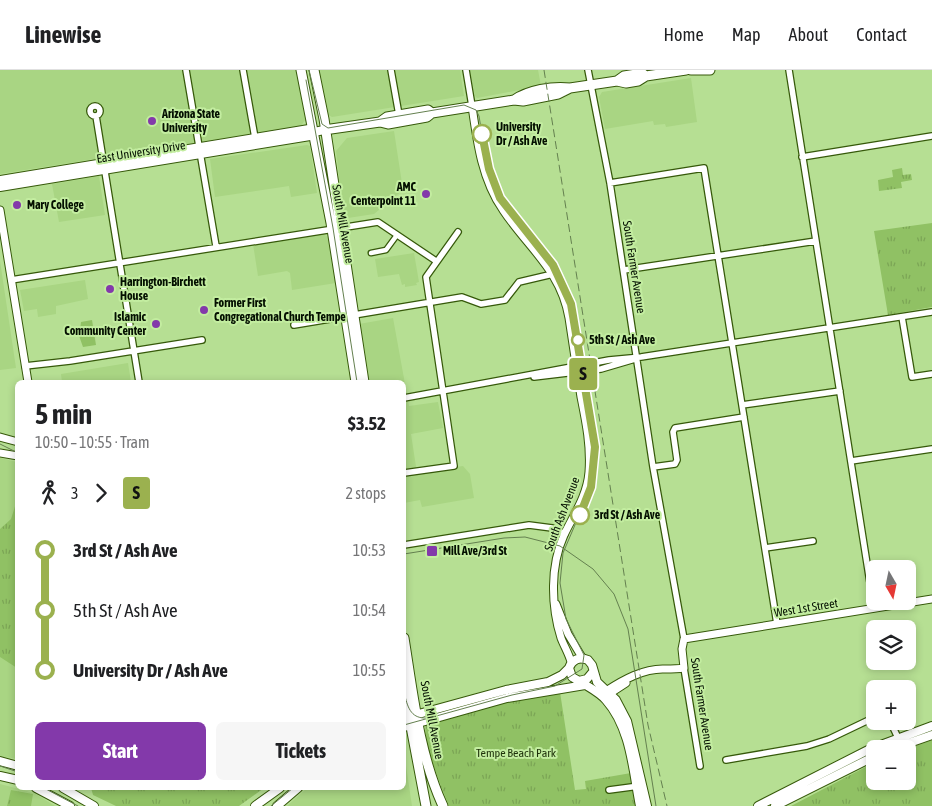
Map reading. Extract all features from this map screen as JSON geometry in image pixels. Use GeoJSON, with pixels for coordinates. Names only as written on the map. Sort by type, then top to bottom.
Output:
{"type":"FeatureCollection","features":[{"type":"Feature","properties":{"kind":"main road","name":"South Mill Avenue"},"geometry":{"type":"LineString","coordinates":[[301,70],[335,227]]}},
{"type":"Feature","properties":{"kind":"main road","name":"South Mill Avenue"},"geometry":{"type":"LineString","coordinates":[[314,70],[324,130],[356,380]]}},
{"type":"Feature","properties":{"kind":"main road"},"geometry":{"type":"LineString","coordinates":[[324,130],[380,122],[388,124],[428,117],[432,113],[514,100],[521,95],[558,86],[570,88],[617,81],[626,83],[638,81],[646,76],[686,70]]}},
{"type":"Feature","properties":{"kind":"main road"},"geometry":{"type":"LineString","coordinates":[[692,70],[710,70]]}},
{"type":"Feature","properties":{"kind":"main road"},"geometry":{"type":"LineString","coordinates":[[380,122],[387,117],[428,110],[432,113]]}},
{"type":"Feature","properties":{"kind":"main road","name":"East University Drive"},"geometry":{"type":"LineString","coordinates":[[200,151],[255,138],[309,129],[314,132]]}},
{"type":"Feature","properties":{"kind":"main road","name":"East University Drive"},"geometry":{"type":"LineString","coordinates":[[0,180],[310,136],[314,132],[324,130]]}},
{"type":"Feature","properties":{"kind":"main road","name":"East University Drive"},"geometry":{"type":"LineString","coordinates":[[0,187],[104,166]]}},
{"type":"Feature","properties":{"kind":"main road","name":"South Mill Avenue"},"geometry":{"type":"LineString","coordinates":[[349,316],[364,380]]}},
{"type":"Feature","properties":{"kind":"main road"},"geometry":{"type":"LineString","coordinates":[[410,721],[496,693],[548,682],[562,675],[570,665],[583,658],[590,663],[592,673],[597,682],[621,708],[631,730],[640,806]]}},
{"type":"Feature","properties":{"kind":"main road"},"geometry":{"type":"LineString","coordinates":[[570,665],[572,677],[595,690],[610,705],[621,726],[647,806]]}},
{"type":"Feature","properties":{"kind":"main road","name":"South Mill Avenue"},"geometry":{"type":"LineString","coordinates":[[406,666],[410,721],[443,806]]}},
{"type":"Feature","properties":{"kind":"main road"},"geometry":{"type":"LineString","coordinates":[[410,721],[544,692],[587,680],[592,673]]}},
{"type":"Feature","properties":{"kind":"main road","name":"South Mill Avenue"},"geometry":{"type":"LineString","coordinates":[[406,689],[426,806]]}},
{"type":"Feature","properties":{"kind":"main road"},"geometry":{"type":"LineString","coordinates":[[470,709],[475,703],[494,697],[496,693]]}},
{"type":"Feature","properties":{"kind":"main road"},"geometry":{"type":"LineString","coordinates":[[758,806],[898,737],[932,726]]}},
{"type":"Feature","properties":{"kind":"main road"},"geometry":{"type":"LineString","coordinates":[[916,740],[932,735]]}},
{"type":"Feature","properties":{"kind":"main road"},"geometry":{"type":"LineString","coordinates":[[0,761],[15,765]]}},
{"type":"Feature","properties":{"kind":"main road"},"geometry":{"type":"LineString","coordinates":[[776,806],[866,761]]}},
{"type":"Feature","properties":{"kind":"main road"},"geometry":{"type":"LineString","coordinates":[[0,776],[15,779]]}},
{"type":"Feature","properties":{"kind":"main road"},"geometry":{"type":"LineString","coordinates":[[40,790],[70,806]]}},
{"type":"Feature","properties":{"kind":"main road"},"geometry":{"type":"LineString","coordinates":[[66,790],[93,806]]}},
{"type":"Feature","properties":{"kind":"main road"},"geometry":{"type":"LineString","coordinates":[[256,806],[277,790]]}},
{"type":"Feature","properties":{"kind":"main road"},"geometry":{"type":"LineString","coordinates":[[277,806],[296,790]]}},
{"type":"Feature","properties":{"kind":"street"},"geometry":{"type":"LineString","coordinates":[[186,70],[216,246]]}},
{"type":"Feature","properties":{"kind":"street"},"geometry":{"type":"LineString","coordinates":[[243,70],[255,138]]}},
{"type":"Feature","properties":{"kind":"street"},"geometry":{"type":"LineString","coordinates":[[391,70],[399,115]]}},
{"type":"Feature","properties":{"kind":"street","name":"South Ash Avenue"},"geometry":{"type":"LineString","coordinates":[[466,70],[482,163],[494,195],[506,215],[553,274],[566,304],[588,436],[589,468],[580,504],[565,534],[556,565],[556,604],[554,610],[560,637],[570,665]]}},
{"type":"Feature","properties":{"kind":"street","name":"South Farmer Avenue"},"geometry":{"type":"LineString","coordinates":[[588,70],[610,182],[653,467],[684,639],[682,649],[684,668],[700,766]]}},
{"type":"Feature","properties":{"kind":"street"},"geometry":{"type":"LineString","coordinates":[[789,70],[866,560]]}},
{"type":"Feature","properties":{"kind":"street"},"geometry":{"type":"LineString","coordinates":[[96,116],[139,380]]}},
{"type":"Feature","properties":{"kind":"street"},"geometry":{"type":"LineString","coordinates":[[802,157],[932,136]]}},
{"type":"Feature","properties":{"kind":"street"},"geometry":{"type":"LineString","coordinates":[[610,182],[704,168],[777,624]]}},
{"type":"Feature","properties":{"kind":"street"},"geometry":{"type":"LineString","coordinates":[[0,210],[28,380]]}},
{"type":"Feature","properties":{"kind":"street"},"geometry":{"type":"LineString","coordinates":[[12,280],[335,227],[378,222],[436,261]]}},
{"type":"Feature","properties":{"kind":"street"},"geometry":{"type":"LineString","coordinates":[[406,473],[454,466],[426,277],[458,232]]}},
{"type":"Feature","properties":{"kind":"street"},"geometry":{"type":"LineString","coordinates":[[371,253],[386,250],[398,235]]}},
{"type":"Feature","properties":{"kind":"street"},"geometry":{"type":"LineString","coordinates":[[624,270],[816,240]]}},
{"type":"Feature","properties":{"kind":"street"},"geometry":{"type":"LineString","coordinates":[[294,325],[462,297],[481,304],[505,300],[519,282],[553,274]]}},
{"type":"Feature","properties":{"kind":"street"},"geometry":{"type":"LineString","coordinates":[[406,398],[637,358],[932,312]]}},
{"type":"Feature","properties":{"kind":"street"},"geometry":{"type":"LineString","coordinates":[[902,317],[912,377],[932,374]]}},
{"type":"Feature","properties":{"kind":"street"},"geometry":{"type":"LineString","coordinates":[[26,366],[202,340]]}},
{"type":"Feature","properties":{"kind":"street"},"geometry":{"type":"LineString","coordinates":[[742,405],[840,391]]}},
{"type":"Feature","properties":{"kind":"street"},"geometry":{"type":"LineString","coordinates":[[653,467],[675,464],[677,460],[673,432],[675,428],[744,416]]}},
{"type":"Feature","properties":{"kind":"street"},"geometry":{"type":"LineString","coordinates":[[0,437],[15,441]]}},
{"type":"Feature","properties":{"kind":"street"},"geometry":{"type":"LineString","coordinates":[[851,461],[932,449]]}},
{"type":"Feature","properties":{"kind":"street"},"geometry":{"type":"LineString","coordinates":[[0,452],[15,455]]}},
{"type":"Feature","properties":{"kind":"street"},"geometry":{"type":"LineString","coordinates":[[406,546],[529,525],[552,528],[565,534]]}},
{"type":"Feature","properties":{"kind":"street"},"geometry":{"type":"LineString","coordinates":[[765,548],[813,541]]}},
{"type":"Feature","properties":{"kind":"street","name":"West 1st Street"},"geometry":{"type":"LineString","coordinates":[[916,601],[932,599]]}},
{"type":"Feature","properties":{"kind":"street","name":"South Ash Avenue"},"geometry":{"type":"LineString","coordinates":[[556,604],[568,634],[583,658]]}},
{"type":"Feature","properties":{"kind":"street","name":"West 1st Street"},"geometry":{"type":"LineString","coordinates":[[684,639],[866,609]]}},
{"type":"Feature","properties":{"kind":"street"},"geometry":{"type":"LineString","coordinates":[[595,690],[605,696],[608,692],[635,675],[665,669],[684,668]]}},
{"type":"Feature","properties":{"kind":"street"},"geometry":{"type":"LineString","coordinates":[[726,760],[810,745],[829,739],[866,721]]}},
{"type":"Feature","properties":{"kind":"street"},"geometry":{"type":"LineString","coordinates":[[894,730],[899,740]]}},
{"type":"Feature","properties":{"kind":"street"},"geometry":{"type":"LineString","coordinates":[[609,790],[639,786]]}},
{"type":"Feature","properties":{"kind":"shaded area","name":"Arizona State University"},"geometry":{"type":"Polygon","coordinates":[[[0,70],[297,70],[305,120],[301,126],[0,174],[0,70]]]}},
{"type":"Feature","properties":{"kind":"shaded area"},"geometry":{"type":"Polygon","coordinates":[[[320,70],[460,70],[464,96],[332,117],[327,114],[320,70]]]}},
{"type":"Feature","properties":{"kind":"shaded area"},"geometry":{"type":"Polygon","coordinates":[[[470,70],[538,70],[541,86],[477,98],[470,70]]]}},
{"type":"Feature","properties":{"kind":"shaded area"},"geometry":{"type":"Polygon","coordinates":[[[691,78],[697,122],[666,127],[665,124],[654,125],[653,121],[605,129],[599,97],[602,92],[691,78]]]}},
{"type":"Feature","properties":{"kind":"shaded area"},"geometry":{"type":"Polygon","coordinates":[[[394,131],[403,190],[374,214],[348,218],[343,212],[336,151],[347,138],[394,131]]]}},
{"type":"Feature","properties":{"kind":"shaded area"},"geometry":{"type":"Polygon","coordinates":[[[310,146],[317,193],[291,197],[289,186],[215,197],[210,159],[310,146]]]}},
{"type":"Feature","properties":{"kind":"shaded area"},"geometry":{"type":"Polygon","coordinates":[[[99,176],[105,215],[59,222],[52,184],[99,176]]]}},
{"type":"Feature","properties":{"kind":"shaded area"},"geometry":{"type":"Polygon","coordinates":[[[322,233],[329,238],[336,283],[292,290],[290,273],[287,271],[258,276],[253,244],[322,233]]]}},
{"type":"Feature","properties":{"kind":"shaded area"},"geometry":{"type":"Polygon","coordinates":[[[414,253],[419,282],[416,283],[417,285],[405,287],[405,284],[402,285],[399,274],[378,277],[375,259],[414,253]]]}},
{"type":"Feature","properties":{"kind":"shaded area"},"geometry":{"type":"Polygon","coordinates":[[[0,261],[16,368],[0,370],[0,261]]]}},
{"type":"Feature","properties":{"kind":"shaded area"},"geometry":{"type":"Polygon","coordinates":[[[85,280],[88,299],[56,306],[56,314],[38,317],[37,309],[24,311],[20,290],[85,280]]]}},
{"type":"Feature","properties":{"kind":"shaded area"},"geometry":{"type":"Polygon","coordinates":[[[393,318],[404,380],[369,380],[359,324],[393,318]]]}},
{"type":"Feature","properties":{"kind":"shaded area"},"geometry":{"type":"Polygon","coordinates":[[[128,363],[131,380],[62,380],[61,374],[128,363]]]}},
{"type":"Feature","properties":{"kind":"shaded area"},"geometry":{"type":"Polygon","coordinates":[[[406,390],[409,406],[438,402],[443,428],[411,434],[417,473],[463,466],[470,474],[474,498],[422,507],[420,500],[406,503],[406,390]]]}},
{"type":"Feature","properties":{"kind":"shaded area"},"geometry":{"type":"Polygon","coordinates":[[[0,458],[15,462],[15,759],[0,756],[0,458]]]}},
{"type":"Feature","properties":{"kind":"shaded area"},"geometry":{"type":"Polygon","coordinates":[[[406,766],[412,806],[287,806],[305,790],[406,790],[406,766]]]}},
{"type":"Feature","properties":{"kind":"shaded area"},"geometry":{"type":"Polygon","coordinates":[[[0,784],[15,788],[15,790],[34,793],[55,806],[0,806],[0,784]]]}},
{"type":"Feature","properties":{"kind":"green space"},"geometry":{"type":"Polygon","coordinates":[[[902,168],[903,175],[911,174],[912,180],[901,182],[902,188],[879,191],[878,180],[893,177],[892,170],[902,168]]]}},
{"type":"Feature","properties":{"kind":"green space"},"geometry":{"type":"Polygon","coordinates":[[[932,223],[932,307],[888,315],[874,231],[932,223]]]}},
{"type":"Feature","properties":{"kind":"green space"},"geometry":{"type":"Polygon","coordinates":[[[92,320],[96,345],[83,347],[77,330],[80,330],[81,322],[92,320]]]}},
{"type":"Feature","properties":{"kind":"green space"},"geometry":{"type":"Polygon","coordinates":[[[15,506],[15,667],[0,657],[0,529],[11,519],[15,506]]]}},
{"type":"Feature","properties":{"kind":"green space","name":"Tempe Beach Park"},"geometry":{"type":"Polygon","coordinates":[[[560,692],[575,790],[586,789],[585,781],[631,773],[638,806],[449,806],[429,753],[425,731],[426,724],[506,701],[560,692]]]}},
{"type":"Feature","properties":{"kind":"green space"},"geometry":{"type":"Polygon","coordinates":[[[932,740],[932,806],[791,806],[866,767],[866,790],[916,790],[916,746],[932,740]]]}},
{"type":"Feature","properties":{"kind":"green space"},"geometry":{"type":"Polygon","coordinates":[[[11,790],[33,794],[31,806],[7,806],[11,790]]]}},
{"type":"Feature","properties":{"kind":"green space"},"geometry":{"type":"Polygon","coordinates":[[[92,790],[261,790],[239,806],[116,806],[93,795],[92,790]]]}},
{"type":"Feature","properties":{"kind":"tram line"},"geometry":{"type":"LineString","coordinates":[[309,70],[322,124],[328,128],[464,105],[476,110],[479,116],[486,159],[496,190],[509,211],[544,252],[558,273],[568,296],[574,319],[593,438],[594,463],[589,492],[563,553],[560,583],[566,619],[584,655],[582,669],[555,686],[512,695],[406,724]]}},
{"type":"Feature","properties":{"kind":"tram line"},"geometry":{"type":"LineString","coordinates":[[306,80],[333,228],[357,380]]}},
{"type":"Feature","properties":{"kind":"tram line","name":"S"},"geometry":{"type":"LineString","coordinates":[[482,134],[491,177],[500,198],[553,265],[562,280],[571,304],[595,447],[591,487],[580,515]]}},
{"type":"Feature","properties":{"kind":"tram line"},"geometry":{"type":"LineString","coordinates":[[0,444],[15,452]]}},
{"type":"Feature","properties":{"kind":"tram line"},"geometry":{"type":"LineString","coordinates":[[406,554],[504,538],[525,537],[560,546],[593,569],[614,594],[628,629],[656,806]]}},
{"type":"Feature","properties":{"kind":"tram line"},"geometry":{"type":"LineString","coordinates":[[406,699],[414,715],[427,718]]}},
{"type":"Feature","properties":{"kind":"tram line"},"geometry":{"type":"LineString","coordinates":[[0,766],[15,771]]}},
{"type":"Feature","properties":{"kind":"tram line"},"geometry":{"type":"LineString","coordinates":[[48,790],[78,806]]}},
{"type":"Feature","properties":{"kind":"tram line"},"geometry":{"type":"LineString","coordinates":[[271,806],[291,790]]}},
{"type":"Feature","properties":{"kind":"railway"},"geometry":{"type":"LineString","coordinates":[[544,70],[648,725],[667,806]]}},
{"type":"Feature","properties":{"kind":"place","name":"Arizona State University"},"geometry":{"type":"Point","coordinates":[152,121]}},
{"type":"Feature","properties":{"kind":"place","name":"University Dr / Ash Ave"},"geometry":{"type":"Point","coordinates":[482,134]}},
{"type":"Feature","properties":{"kind":"place","name":"AMC Centerpoint 11"},"geometry":{"type":"Point","coordinates":[426,194]}},
{"type":"Feature","properties":{"kind":"place","name":"Mary College"},"geometry":{"type":"Point","coordinates":[17,205]}},
{"type":"Feature","properties":{"kind":"place","name":"Harrington-Birchett House"},"geometry":{"type":"Point","coordinates":[110,289]}},
{"type":"Feature","properties":{"kind":"place","name":"Former First Congregational Church Tempe"},"geometry":{"type":"Point","coordinates":[204,310]}},
{"type":"Feature","properties":{"kind":"place","name":"Islamic Community Center"},"geometry":{"type":"Point","coordinates":[156,324]}},
{"type":"Feature","properties":{"kind":"place","name":"5th St / Ash Ave"},"geometry":{"type":"Point","coordinates":[578,340]}},
{"type":"Feature","properties":{"kind":"place","name":"3rd St / Ash Ave"},"geometry":{"type":"Point","coordinates":[580,515]}},
{"type":"Feature","properties":{"kind":"place","name":"Mill Ave/3rd St"},"geometry":{"type":"Point","coordinates":[432,551]}}]}
